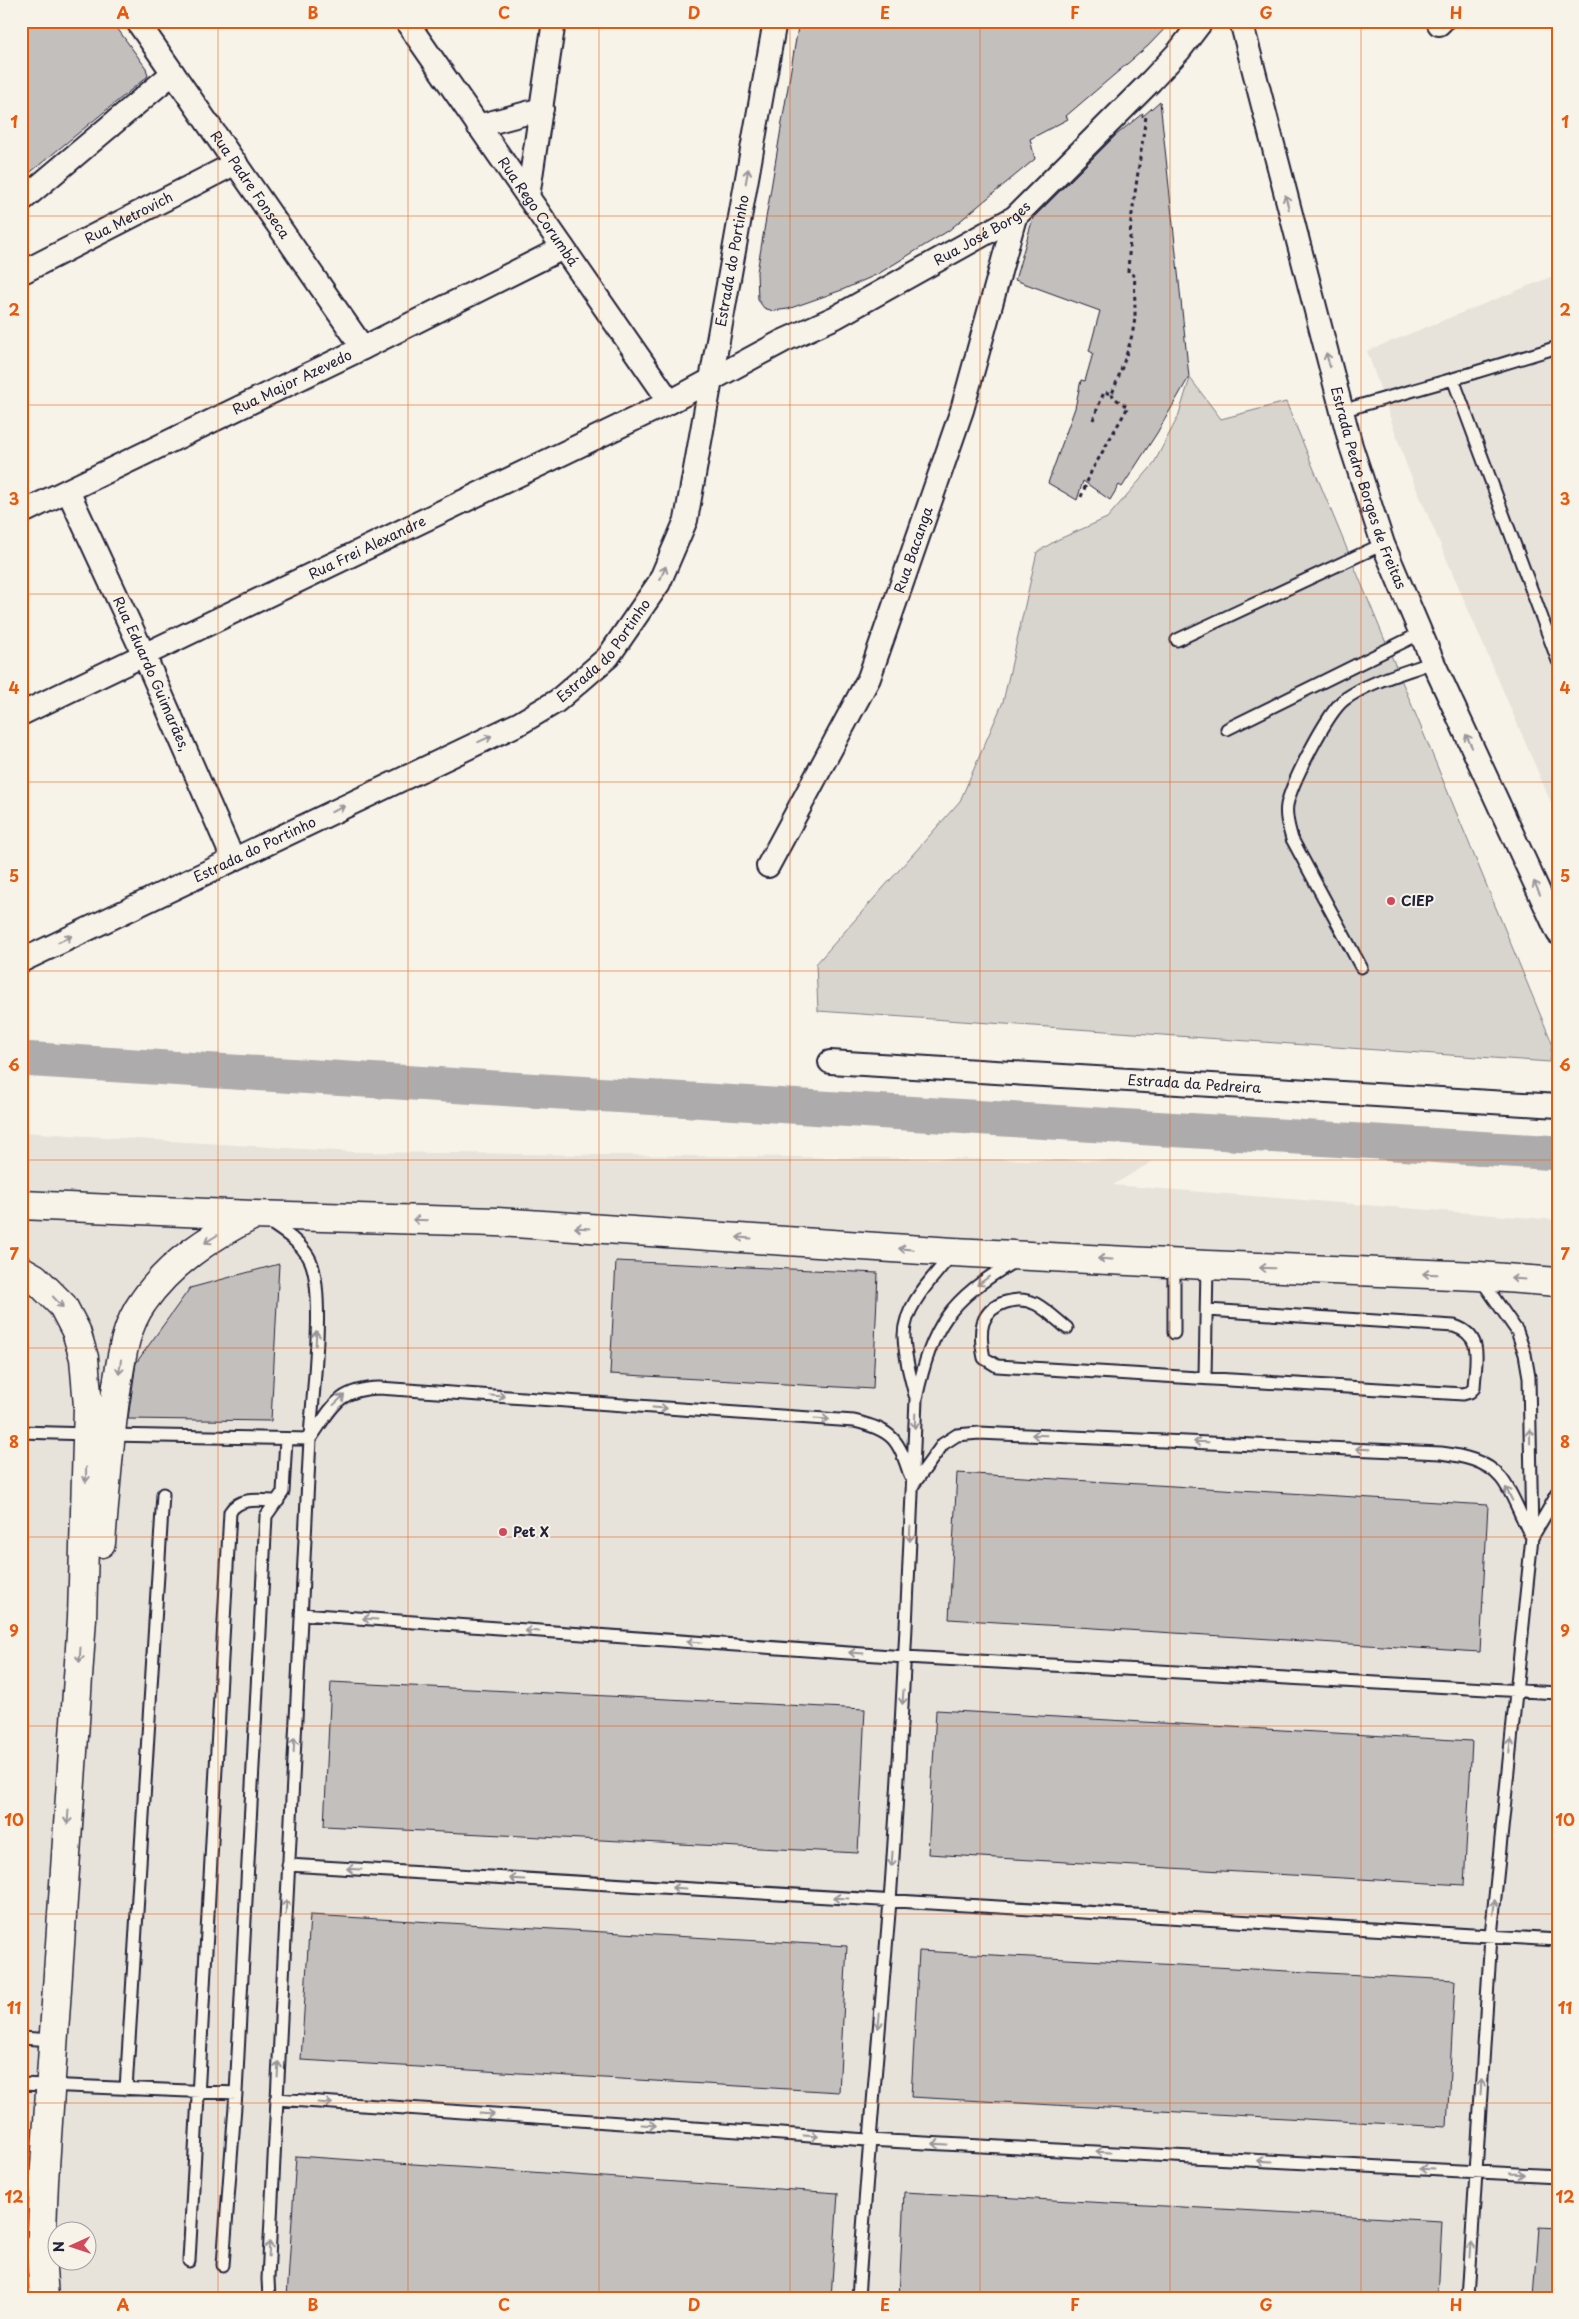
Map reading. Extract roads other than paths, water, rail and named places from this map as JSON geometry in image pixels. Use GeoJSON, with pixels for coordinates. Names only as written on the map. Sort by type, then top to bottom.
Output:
{"type":"FeatureCollection","features":[{"type":"Feature","properties":{"kind":"street","name":"Rua Padre Fonseca"},"geometry":{"type":"LineString","coordinates":[[137,21],[363,348]]}},
{"type":"Feature","properties":{"kind":"street","name":"Rua Rego Corumbá"},"geometry":{"type":"LineString","coordinates":[[406,21],[670,402]]}},
{"type":"Feature","properties":{"kind":"street"},"geometry":{"type":"LineString","coordinates":[[528,197],[554,21]]}},
{"type":"Feature","properties":{"kind":"street","name":"Estrada do Portinho"},"geometry":{"type":"LineString","coordinates":[[21,961],[520,722],[557,701],[608,657],[659,583],[686,520],[776,21]]}},
{"type":"Feature","properties":{"kind":"street","name":"Rua José Borges"},"geometry":{"type":"LineString","coordinates":[[710,379],[783,341],[836,317],[1015,217],[1142,91],[1179,51],[1202,21]]}},
{"type":"Feature","properties":{"kind":"street","name":"Estrada Pedro Borges de Freitas"},"geometry":{"type":"LineString","coordinates":[[1241,21],[1341,410],[1383,544],[1433,662],[1558,932]]}},
{"type":"Feature","properties":{"kind":"street"},"geometry":{"type":"LineString","coordinates":[[21,201],[173,73]]}},
{"type":"Feature","properties":{"kind":"street"},"geometry":{"type":"LineString","coordinates":[[478,126],[542,110]]}},
{"type":"Feature","properties":{"kind":"street","name":"Rua Metrovich"},"geometry":{"type":"LineString","coordinates":[[21,272],[236,163]]}},
{"type":"Feature","properties":{"kind":"street","name":"Rua Bacanga"},"geometry":{"type":"LineString","coordinates":[[768,866],[869,678],[962,410],[1015,217]]}},
{"type":"Feature","properties":{"kind":"street","name":"Rua Major Azevedo"},"geometry":{"type":"LineString","coordinates":[[21,513],[363,348],[563,248]]}},
{"type":"Feature","properties":{"kind":"street","name":"Rua Frei Alexandre"},"geometry":{"type":"LineString","coordinates":[[21,714],[670,402],[710,379]]}},
{"type":"Feature","properties":{"kind":"street","name":"Rua Eduardo Guimarães,"},"geometry":{"type":"LineString","coordinates":[[68,491],[144,655],[232,859]]}},
{"type":"Feature","properties":{"kind":"street","name":"Estrada da Pedreira"},"geometry":{"type":"LineString","coordinates":[[830,1062],[1558,1106]]}},
{"type":"Feature","properties":{"kind":"street"},"geometry":{"type":"LineString","coordinates":[[21,1205],[256,1215],[497,1222],[954,1252],[1478,1276],[1558,1282]]}},
{"type":"Feature","properties":{"kind":"street"},"geometry":{"type":"LineString","coordinates":[[44,2298],[41,2255],[49,2086],[82,1618],[98,1435],[132,1320],[142,1302],[167,1274],[201,1245],[256,1215]]}},
{"type":"Feature","properties":{"kind":"street"},"geometry":{"type":"LineString","coordinates":[[21,1270],[35,1278],[63,1306],[76,1331],[84,1358],[88,1406],[98,1435]]}},
{"type":"Feature","properties":{"kind":"lane"},"geometry":{"type":"LineString","coordinates":[[1341,410],[1558,347]]}},
{"type":"Feature","properties":{"kind":"lane"},"geometry":{"type":"LineString","coordinates":[[1453,379],[1558,661]]}},
{"type":"Feature","properties":{"kind":"lane"},"geometry":{"type":"LineString","coordinates":[[1176,640],[1383,544]]}},
{"type":"Feature","properties":{"kind":"lane"},"geometry":{"type":"LineString","coordinates":[[1227,729],[1421,634]]}},
{"type":"Feature","properties":{"kind":"lane"},"geometry":{"type":"LineString","coordinates":[[1361,967],[1292,839],[1287,823],[1287,806],[1293,788],[1329,717],[1343,701],[1357,691],[1433,662]]}},
{"type":"Feature","properties":{"kind":"lane"},"geometry":{"type":"LineString","coordinates":[[256,1215],[296,1241],[309,1257],[317,1280],[318,1305],[276,2100],[268,2279],[269,2298]]}},
{"type":"Feature","properties":{"kind":"lane"},"geometry":{"type":"LineString","coordinates":[[916,1399],[906,1358],[904,1335],[909,1314],[924,1290],[954,1252]]}},
{"type":"Feature","properties":{"kind":"lane"},"geometry":{"type":"LineString","coordinates":[[858,2298],[868,2140],[890,1901],[905,1657],[916,1399],[923,1368],[936,1334],[955,1305],[983,1280],[1025,1256]]}},
{"type":"Feature","properties":{"kind":"lane"},"geometry":{"type":"LineString","coordinates":[[1174,1263],[1174,1333]]}},
{"type":"Feature","properties":{"kind":"lane"},"geometry":{"type":"LineString","coordinates":[[1205,1378],[1207,1265]]}},
{"type":"Feature","properties":{"kind":"lane"},"geometry":{"type":"LineString","coordinates":[[1468,2298],[1491,1936],[1532,1537],[1529,1377],[1525,1354],[1517,1331],[1478,1276]]}},
{"type":"Feature","properties":{"kind":"lane"},"geometry":{"type":"LineString","coordinates":[[1067,1328],[1036,1304],[1016,1300],[1004,1302],[995,1307],[983,1323],[982,1349],[984,1358],[997,1366],[1463,1394],[1470,1392],[1474,1388],[1476,1352],[1471,1335],[1454,1326],[1207,1310]]}},
{"type":"Feature","properties":{"kind":"lane"},"geometry":{"type":"LineString","coordinates":[[310,1439],[336,1402],[347,1393],[365,1388],[854,1421],[875,1426],[892,1437],[903,1452],[912,1486]]}},
{"type":"Feature","properties":{"kind":"lane"},"geometry":{"type":"LineString","coordinates":[[21,1432],[310,1439]]}},
{"type":"Feature","properties":{"kind":"lane"},"geometry":{"type":"LineString","coordinates":[[912,1486],[943,1444],[957,1435],[979,1433],[1441,1453],[1462,1456],[1482,1464],[1501,1478],[1532,1537]]}},
{"type":"Feature","properties":{"kind":"lane"},"geometry":{"type":"LineString","coordinates":[[223,2265],[236,2092],[266,1516],[283,1492],[286,1438]]}},
{"type":"Feature","properties":{"kind":"lane"},"geometry":{"type":"LineString","coordinates":[[1532,1537],[1558,1493]]}},
{"type":"Feature","properties":{"kind":"lane"},"geometry":{"type":"LineString","coordinates":[[126,2088],[163,1494]]}},
{"type":"Feature","properties":{"kind":"lane"},"geometry":{"type":"LineString","coordinates":[[188,2261],[230,1512],[235,1505],[242,1501],[278,1501]]}},
{"type":"Feature","properties":{"kind":"lane"},"geometry":{"type":"LineString","coordinates":[[301,1614],[905,1657],[1558,1693]]}},
{"type":"Feature","properties":{"kind":"lane"},"geometry":{"type":"LineString","coordinates":[[288,1865],[1558,1940]]}},
{"type":"Feature","properties":{"kind":"lane"},"geometry":{"type":"LineString","coordinates":[[21,2038],[53,2040]]}},
{"type":"Feature","properties":{"kind":"lane"},"geometry":{"type":"LineString","coordinates":[[21,2084],[236,2092]]}},
{"type":"Feature","properties":{"kind":"lane"},"geometry":{"type":"LineString","coordinates":[[276,2100],[868,2140],[1558,2176]]}},
{"type":"Feature","properties":{"kind":"waterway"},"geometry":{"type":"LineString","coordinates":[[21,1059],[1558,1153]]}},
{"type":"Feature","properties":{"kind":"place","name":"CIEP"},"geometry":{"type":"Point","coordinates":[1391,901]}},
{"type":"Feature","properties":{"kind":"place","name":"Pet X"},"geometry":{"type":"Point","coordinates":[503,1532]}}]}
